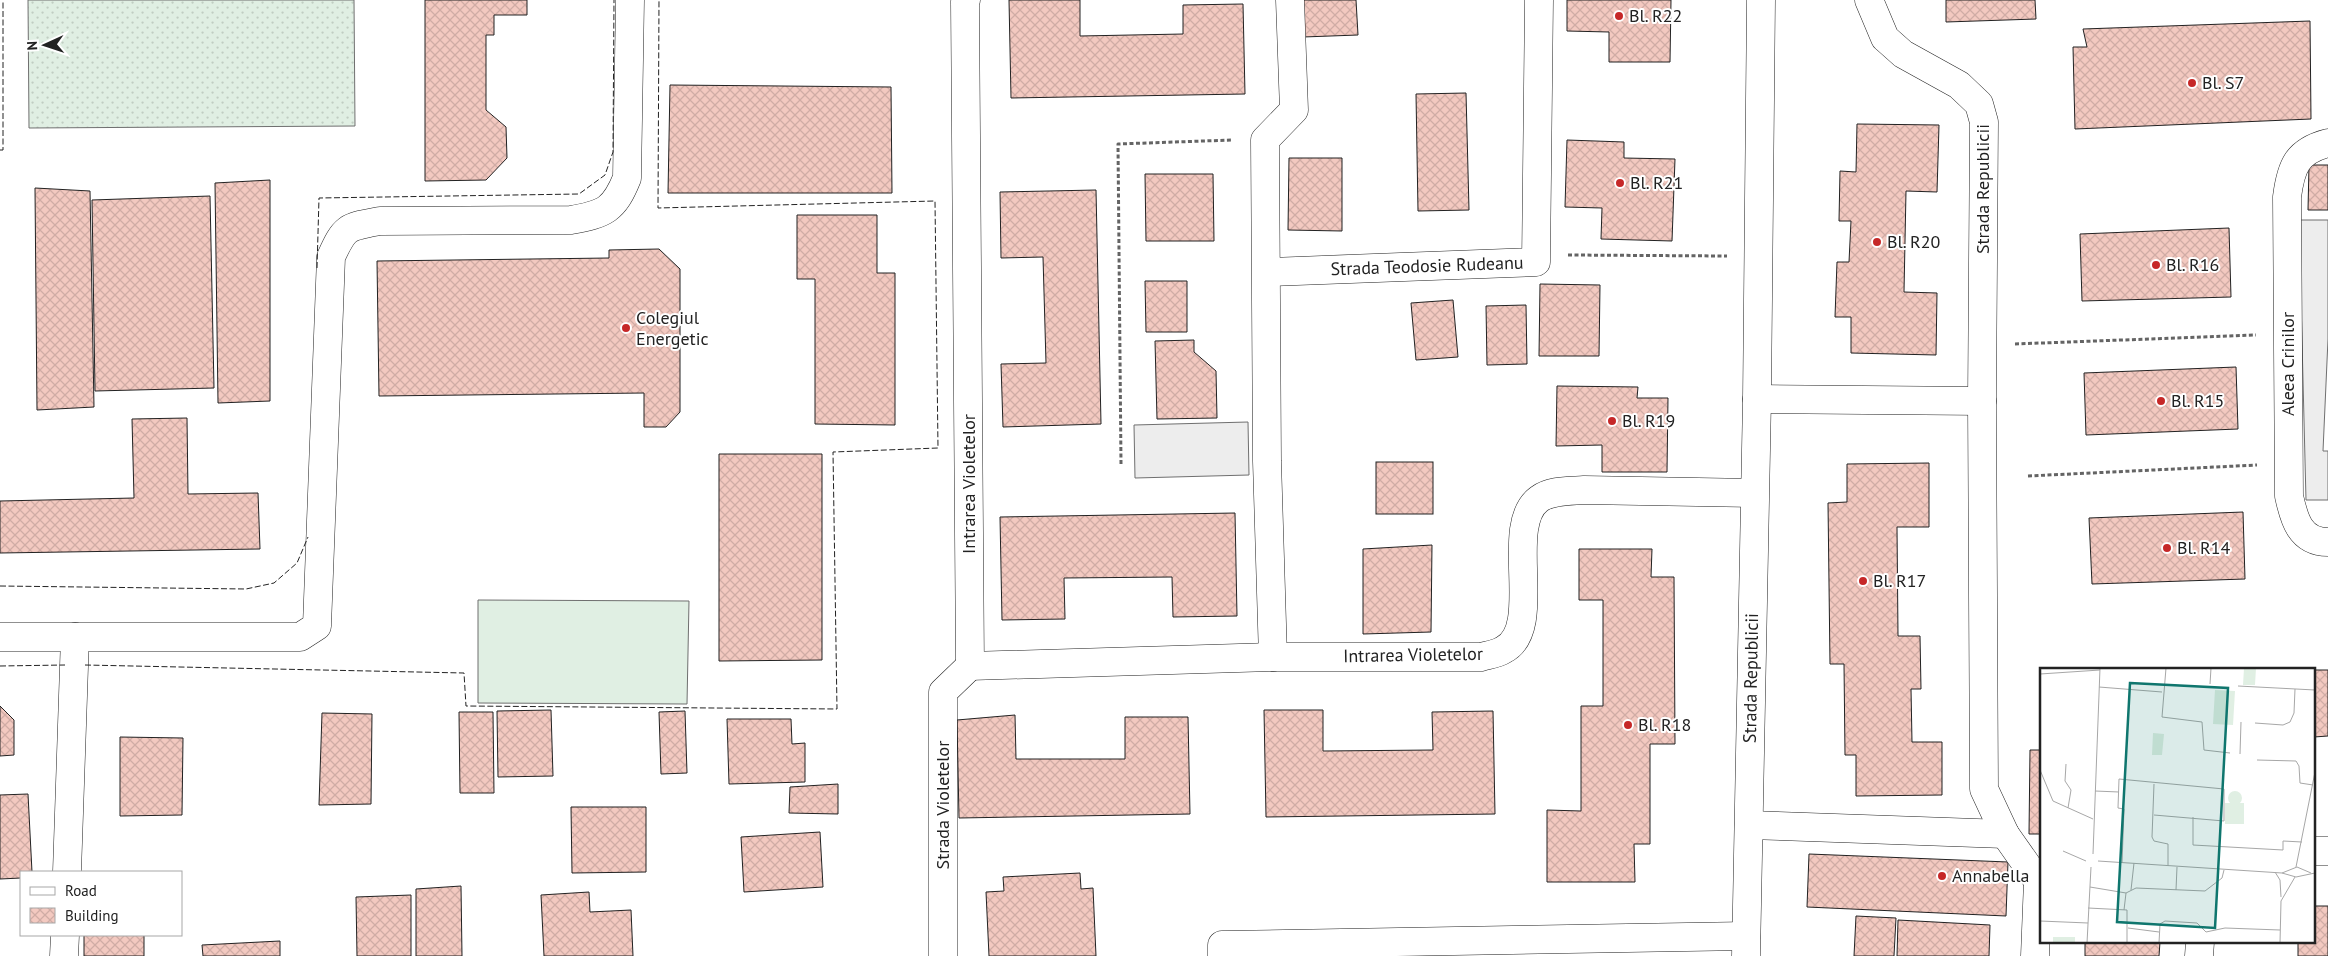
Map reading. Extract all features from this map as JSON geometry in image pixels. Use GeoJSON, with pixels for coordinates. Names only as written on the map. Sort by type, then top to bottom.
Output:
{"type":"FeatureCollection","features":[{"type":"Feature","properties":{"kind":"main road"},"geometry":{"type":"LineString","coordinates":[[0,637],[300,637],[317,626],[331,257],[342,233],[357,225],[380,221],[571,220],[596,215],[619,199],[627,178],[630,0]]}},
{"type":"Feature","properties":{"kind":"main road","name":"Intrarea Violetelor"},"geometry":{"type":"LineString","coordinates":[[966,0],[970,666],[1273,657],[1481,657],[1504,650],[1517,637],[1523,616],[1524,533],[1530,510],[1540,498],[1560,492],[1584,490],[1754,493]]}},
{"type":"Feature","properties":{"kind":"main road"},"geometry":{"type":"LineString","coordinates":[[1273,657],[1267,462],[1265,140],[1294,110],[1290,0]]}},
{"type":"Feature","properties":{"kind":"main road","name":"Strada Teodosie Rudeanu"},"geometry":{"type":"LineString","coordinates":[[1267,272],[1536,262],[1538,0]]}},
{"type":"Feature","properties":{"kind":"main road","name":"Strada Republicii"},"geometry":{"type":"LineString","coordinates":[[1746,946],[1757,399],[1761,0]]}},
{"type":"Feature","properties":{"kind":"main road","name":"Strada Republicii"},"geometry":{"type":"LineString","coordinates":[[1869,0],[1886,38],[1904,54],[1959,85],[1979,104],[1984,122],[1982,345],[1984,789],[2005,834],[2040,881]]}},
{"type":"Feature","properties":{"kind":"main road","name":"Aleea Crinilor"},"geometry":{"type":"LineString","coordinates":[[2328,143],[2311,147],[2294,165],[2287,197],[2289,496],[2294,519],[2304,535],[2321,542],[2328,542]]}},
{"type":"Feature","properties":{"kind":"main road"},"geometry":{"type":"LineString","coordinates":[[1757,399],[1982,401]]}},
{"type":"Feature","properties":{"kind":"main road"},"geometry":{"type":"LineString","coordinates":[[67,871],[75,636]]}},
{"type":"Feature","properties":{"kind":"main road","name":"Strada Violetelor"},"geometry":{"type":"LineString","coordinates":[[943,956],[943,692],[970,666]]}},
{"type":"Feature","properties":{"kind":"main road"},"geometry":{"type":"LineString","coordinates":[[1749,825],[2005,834]]}},
{"type":"Feature","properties":{"kind":"main road"},"geometry":{"type":"LineString","coordinates":[[2035,956],[2040,881]]}},
{"type":"Feature","properties":{"kind":"main road"},"geometry":{"type":"LineString","coordinates":[[64,956],[65,936]]}},
{"type":"Feature","properties":{"kind":"main road"},"geometry":{"type":"LineString","coordinates":[[1222,956],[1222,945],[1746,946]]}},
{"type":"Feature","properties":{"kind":"path"},"geometry":{"type":"LineString","coordinates":[[1121,464],[1118,144],[1265,140]]}},
{"type":"Feature","properties":{"kind":"path"},"geometry":{"type":"LineString","coordinates":[[1536,262],[1570,255],[1759,256]]}},
{"type":"Feature","properties":{"kind":"path"},"geometry":{"type":"LineString","coordinates":[[1982,345],[2288,334]]}},
{"type":"Feature","properties":{"kind":"path"},"geometry":{"type":"LineString","coordinates":[[2028,476],[2289,464]]}},
{"type":"Feature","properties":{"kind":"green space"},"geometry":{"type":"Polygon","coordinates":[[[28,0],[354,0],[355,126],[29,128],[28,0]]]}},
{"type":"Feature","properties":{"kind":"green space"},"geometry":{"type":"Polygon","coordinates":[[[478,600],[689,601],[687,704],[478,703],[478,600]]]}},
{"type":"Feature","properties":{"kind":"shaded area"},"geometry":{"type":"Polygon","coordinates":[[[2299,220],[2328,220],[2328,339],[2323,451],[2328,451],[2328,500],[2306,500],[2299,220]]]}},
{"type":"Feature","properties":{"kind":"shaded area"},"geometry":{"type":"Polygon","coordinates":[[[1248,422],[1249,475],[1135,478],[1134,425],[1248,422]]]}},
{"type":"Feature","properties":{"kind":"building"},"geometry":{"type":"Polygon","coordinates":[[[425,0],[527,0],[527,15],[494,15],[494,35],[486,35],[486,110],[506,127],[507,158],[486,180],[425,181],[425,0]]]}},
{"type":"Feature","properties":{"kind":"building"},"geometry":{"type":"Polygon","coordinates":[[[1009,0],[1080,0],[1080,36],[1183,34],[1183,5],[1243,4],[1245,94],[1011,98],[1009,0]]]}},
{"type":"Feature","properties":{"kind":"building"},"geometry":{"type":"Polygon","coordinates":[[[1302,0],[1356,0],[1358,35],[1303,37],[1302,0]]]}},
{"type":"Feature","properties":{"kind":"building","name":"Bl. R22"},"geometry":{"type":"Polygon","coordinates":[[[1567,0],[1671,0],[1670,62],[1609,62],[1609,32],[1567,31],[1567,0]]]}},
{"type":"Feature","properties":{"kind":"building"},"geometry":{"type":"Polygon","coordinates":[[[1946,0],[2035,0],[2036,19],[1946,22],[1946,0]]]}},
{"type":"Feature","properties":{"kind":"building","name":"Bl. S7"},"geometry":{"type":"Polygon","coordinates":[[[2310,21],[2311,119],[2075,129],[2073,47],[2087,47],[2083,29],[2310,21]]]}},
{"type":"Feature","properties":{"kind":"building"},"geometry":{"type":"Polygon","coordinates":[[[670,85],[891,87],[892,193],[668,193],[670,85]]]}},
{"type":"Feature","properties":{"kind":"building"},"geometry":{"type":"Polygon","coordinates":[[[1466,93],[1469,210],[1418,211],[1416,94],[1466,93]]]}},
{"type":"Feature","properties":{"kind":"building","name":"Bl. R20"},"geometry":{"type":"Polygon","coordinates":[[[1857,124],[1939,125],[1937,192],[1906,191],[1904,292],[1937,293],[1936,355],[1851,353],[1851,317],[1835,317],[1837,262],[1849,262],[1851,221],[1839,221],[1840,171],[1856,172],[1857,124]]]}},
{"type":"Feature","properties":{"kind":"building","name":"Bl. R21"},"geometry":{"type":"Polygon","coordinates":[[[1567,140],[1624,142],[1624,158],[1675,159],[1672,241],[1601,239],[1602,208],[1565,207],[1567,140]]]}},
{"type":"Feature","properties":{"kind":"building"},"geometry":{"type":"Polygon","coordinates":[[[1289,158],[1342,158],[1342,231],[1288,230],[1289,158]]]}},
{"type":"Feature","properties":{"kind":"building"},"geometry":{"type":"Polygon","coordinates":[[[2309,165],[2328,165],[2328,210],[2308,210],[2309,165]]]}},
{"type":"Feature","properties":{"kind":"building"},"geometry":{"type":"Polygon","coordinates":[[[1145,174],[1213,174],[1214,241],[1146,241],[1145,174]]]}},
{"type":"Feature","properties":{"kind":"building"},"geometry":{"type":"Polygon","coordinates":[[[270,180],[270,401],[218,403],[215,183],[270,180]]]}},
{"type":"Feature","properties":{"kind":"building"},"geometry":{"type":"Polygon","coordinates":[[[35,188],[90,191],[94,407],[37,410],[35,188]]]}},
{"type":"Feature","properties":{"kind":"building"},"geometry":{"type":"Polygon","coordinates":[[[1096,190],[1101,424],[1003,427],[1001,364],[1046,363],[1043,257],[1001,258],[1000,192],[1096,190]]]}},
{"type":"Feature","properties":{"kind":"building"},"geometry":{"type":"Polygon","coordinates":[[[210,196],[214,388],[95,391],[92,200],[210,196]]]}},
{"type":"Feature","properties":{"kind":"building"},"geometry":{"type":"Polygon","coordinates":[[[797,215],[877,215],[877,273],[895,273],[895,425],[815,424],[815,279],[797,279],[797,215]]]}},
{"type":"Feature","properties":{"kind":"building","name":"Bl. R16"},"geometry":{"type":"Polygon","coordinates":[[[2229,228],[2231,297],[2082,301],[2080,234],[2229,228]]]}},
{"type":"Feature","properties":{"kind":"building"},"geometry":{"type":"Polygon","coordinates":[[[659,249],[680,269],[680,412],[666,427],[644,427],[644,393],[379,396],[377,261],[609,258],[609,250],[659,249]]]}},
{"type":"Feature","properties":{"kind":"building"},"geometry":{"type":"Polygon","coordinates":[[[1145,281],[1187,281],[1187,332],[1146,332],[1145,281]]]}},
{"type":"Feature","properties":{"kind":"building"},"geometry":{"type":"Polygon","coordinates":[[[1540,284],[1600,285],[1599,356],[1539,356],[1540,284]]]}},
{"type":"Feature","properties":{"kind":"building"},"geometry":{"type":"Polygon","coordinates":[[[1453,300],[1458,357],[1416,360],[1411,303],[1453,300]]]}},
{"type":"Feature","properties":{"kind":"building"},"geometry":{"type":"Polygon","coordinates":[[[1526,305],[1527,364],[1487,365],[1486,306],[1526,305]]]}},
{"type":"Feature","properties":{"kind":"building"},"geometry":{"type":"Polygon","coordinates":[[[1194,340],[1194,352],[1216,371],[1217,418],[1157,419],[1155,341],[1194,340]]]}},
{"type":"Feature","properties":{"kind":"building","name":"Bl. R15"},"geometry":{"type":"Polygon","coordinates":[[[2236,367],[2238,429],[2086,435],[2084,373],[2236,367]]]}},
{"type":"Feature","properties":{"kind":"building","name":"Bl. R19"},"geometry":{"type":"Polygon","coordinates":[[[1557,386],[1638,387],[1637,398],[1668,398],[1667,472],[1602,472],[1602,445],[1556,446],[1557,386]]]}},
{"type":"Feature","properties":{"kind":"building"},"geometry":{"type":"Polygon","coordinates":[[[187,418],[188,494],[258,493],[260,549],[0,553],[0,501],[134,498],[132,419],[187,418]]]}},
{"type":"Feature","properties":{"kind":"building"},"geometry":{"type":"Polygon","coordinates":[[[719,454],[822,454],[822,660],[719,661],[719,454]]]}},
{"type":"Feature","properties":{"kind":"building"},"geometry":{"type":"Polygon","coordinates":[[[1376,462],[1433,462],[1433,514],[1376,514],[1376,462]]]}},
{"type":"Feature","properties":{"kind":"building","name":"Bl. R17"},"geometry":{"type":"Polygon","coordinates":[[[1929,463],[1929,527],[1897,527],[1898,636],[1920,636],[1921,689],[1911,689],[1912,742],[1942,742],[1942,795],[1856,796],[1856,755],[1845,755],[1844,664],[1830,664],[1828,503],[1847,502],[1847,464],[1929,463]]]}},
{"type":"Feature","properties":{"kind":"building","name":"Bl. R14"},"geometry":{"type":"Polygon","coordinates":[[[2243,512],[2245,579],[2092,584],[2089,518],[2243,512]]]}},
{"type":"Feature","properties":{"kind":"building"},"geometry":{"type":"Polygon","coordinates":[[[1235,513],[1237,616],[1173,617],[1172,577],[1064,578],[1065,619],[1002,620],[1000,517],[1235,513]]]}},
{"type":"Feature","properties":{"kind":"building"},"geometry":{"type":"Polygon","coordinates":[[[1432,545],[1431,632],[1363,634],[1363,549],[1432,545]]]}},
{"type":"Feature","properties":{"kind":"building","name":"Bl. R18"},"geometry":{"type":"Polygon","coordinates":[[[1579,549],[1652,549],[1651,577],[1674,577],[1675,744],[1650,744],[1650,844],[1634,844],[1635,882],[1547,882],[1547,810],[1581,811],[1581,706],[1603,706],[1603,600],[1579,600],[1579,549]]]}},
{"type":"Feature","properties":{"kind":"building"},"geometry":{"type":"Polygon","coordinates":[[[2316,670],[2328,670],[2328,736],[2316,737],[2316,670]]]}},
{"type":"Feature","properties":{"kind":"building"},"geometry":{"type":"Polygon","coordinates":[[[0,706],[14,720],[14,755],[0,756],[0,706]]]}},
{"type":"Feature","properties":{"kind":"building"},"geometry":{"type":"Polygon","coordinates":[[[551,710],[553,776],[498,777],[497,711],[551,710]]]}},
{"type":"Feature","properties":{"kind":"building"},"geometry":{"type":"Polygon","coordinates":[[[1264,710],[1323,710],[1323,751],[1433,750],[1432,712],[1493,711],[1495,814],[1266,817],[1264,710]]]}},
{"type":"Feature","properties":{"kind":"building"},"geometry":{"type":"Polygon","coordinates":[[[685,711],[687,773],[661,774],[659,712],[685,711]]]}},
{"type":"Feature","properties":{"kind":"building"},"geometry":{"type":"Polygon","coordinates":[[[459,712],[493,712],[494,793],[460,793],[459,712]]]}},
{"type":"Feature","properties":{"kind":"building"},"geometry":{"type":"Polygon","coordinates":[[[322,713],[372,714],[371,804],[319,805],[322,713]]]}},
{"type":"Feature","properties":{"kind":"building"},"geometry":{"type":"Polygon","coordinates":[[[1015,715],[1016,759],[1125,759],[1125,717],[1188,717],[1190,814],[959,818],[957,720],[1015,715]]]}},
{"type":"Feature","properties":{"kind":"building"},"geometry":{"type":"Polygon","coordinates":[[[727,719],[791,719],[792,744],[805,743],[805,782],[729,784],[727,719]]]}},
{"type":"Feature","properties":{"kind":"building"},"geometry":{"type":"Polygon","coordinates":[[[120,737],[183,738],[182,815],[120,816],[120,737]]]}},
{"type":"Feature","properties":{"kind":"building"},"geometry":{"type":"Polygon","coordinates":[[[2030,750],[2040,750],[2040,834],[2029,834],[2030,750]]]}},
{"type":"Feature","properties":{"kind":"building"},"geometry":{"type":"Polygon","coordinates":[[[838,784],[838,814],[789,813],[790,787],[838,784]]]}},
{"type":"Feature","properties":{"kind":"building"},"geometry":{"type":"Polygon","coordinates":[[[28,794],[32,871],[20,871],[20,878],[0,879],[0,795],[28,794]]]}},
{"type":"Feature","properties":{"kind":"building"},"geometry":{"type":"Polygon","coordinates":[[[571,807],[646,807],[646,872],[572,873],[571,807]]]}},
{"type":"Feature","properties":{"kind":"building"},"geometry":{"type":"Polygon","coordinates":[[[820,832],[823,887],[744,892],[741,837],[820,832]]]}},
{"type":"Feature","properties":{"kind":"building"},"geometry":{"type":"Polygon","coordinates":[[[1809,854],[2008,862],[2006,916],[1807,907],[1809,854]]]}},
{"type":"Feature","properties":{"kind":"building"},"geometry":{"type":"Polygon","coordinates":[[[1080,873],[1081,889],[1093,888],[1096,956],[989,956],[986,892],[1004,891],[1003,877],[1080,873]]]}},
{"type":"Feature","properties":{"kind":"building"},"geometry":{"type":"Polygon","coordinates":[[[461,886],[462,956],[416,956],[416,889],[461,886]]]}},
{"type":"Feature","properties":{"kind":"building"},"geometry":{"type":"Polygon","coordinates":[[[589,892],[590,912],[631,910],[633,956],[544,956],[541,895],[589,892]]]}},
{"type":"Feature","properties":{"kind":"building"},"geometry":{"type":"Polygon","coordinates":[[[411,895],[411,956],[357,956],[356,897],[411,895]]]}},
{"type":"Feature","properties":{"kind":"building"},"geometry":{"type":"Polygon","coordinates":[[[2316,906],[2328,906],[2328,956],[2298,956],[2298,944],[2316,944],[2316,906]]]}},
{"type":"Feature","properties":{"kind":"building"},"geometry":{"type":"Polygon","coordinates":[[[1856,916],[1896,918],[1894,956],[1854,956],[1856,916]]]}},
{"type":"Feature","properties":{"kind":"building"},"geometry":{"type":"Polygon","coordinates":[[[1898,920],[1990,925],[1989,956],[1897,956],[1898,920]]]}},
{"type":"Feature","properties":{"kind":"building"},"geometry":{"type":"Polygon","coordinates":[[[84,936],[144,936],[144,956],[84,956],[84,936]]]}},
{"type":"Feature","properties":{"kind":"building"},"geometry":{"type":"Polygon","coordinates":[[[280,941],[280,956],[203,956],[202,945],[280,941]]]}},
{"type":"Feature","properties":{"kind":"building"},"geometry":{"type":"Polygon","coordinates":[[[2085,944],[2160,944],[2159,956],[2085,956],[2085,944]]]}},
{"type":"Feature","properties":{"kind":"fence"},"geometry":{"type":"LineString","coordinates":[[0,150],[3,150],[3,0]]}},
{"type":"Feature","properties":{"kind":"fence"},"geometry":{"type":"LineString","coordinates":[[317,268],[319,198],[579,194],[605,175],[613,152],[614,0]]}},
{"type":"Feature","properties":{"kind":"fence"},"geometry":{"type":"LineString","coordinates":[[85,665],[464,673],[466,706],[837,709],[833,452],[938,448],[935,201],[658,208],[659,0]]}},
{"type":"Feature","properties":{"kind":"fence"},"geometry":{"type":"LineString","coordinates":[[0,586],[246,589],[274,583],[297,563],[308,537]]}},
{"type":"Feature","properties":{"kind":"fence"},"geometry":{"type":"LineString","coordinates":[[0,666],[65,665]]}},
{"type":"Feature","properties":{"kind":"place","name":"Bl. R22"},"geometry":{"type":"Point","coordinates":[1619,16]}},
{"type":"Feature","properties":{"kind":"place","name":"Bl. S7"},"geometry":{"type":"Point","coordinates":[2192,83]}},
{"type":"Feature","properties":{"kind":"place","name":"Bl. R21"},"geometry":{"type":"Point","coordinates":[1620,183]}},
{"type":"Feature","properties":{"kind":"place","name":"Bl. R20"},"geometry":{"type":"Point","coordinates":[1877,242]}},
{"type":"Feature","properties":{"kind":"place","name":"Bl. R16"},"geometry":{"type":"Point","coordinates":[2156,265]}},
{"type":"Feature","properties":{"kind":"place","name":"Colegiul Energetic"},"geometry":{"type":"Point","coordinates":[626,328]}},
{"type":"Feature","properties":{"kind":"place","name":"Bl. R15"},"geometry":{"type":"Point","coordinates":[2161,401]}},
{"type":"Feature","properties":{"kind":"place","name":"Bl. R19"},"geometry":{"type":"Point","coordinates":[1612,421]}},
{"type":"Feature","properties":{"kind":"place","name":"Bl. R14"},"geometry":{"type":"Point","coordinates":[2167,548]}},
{"type":"Feature","properties":{"kind":"place","name":"Bl. R17"},"geometry":{"type":"Point","coordinates":[1863,581]}},
{"type":"Feature","properties":{"kind":"place","name":"Bl. R18"},"geometry":{"type":"Point","coordinates":[1628,725]}},
{"type":"Feature","properties":{"kind":"place","name":"Annabella"},"geometry":{"type":"Point","coordinates":[1942,876]}}]}
